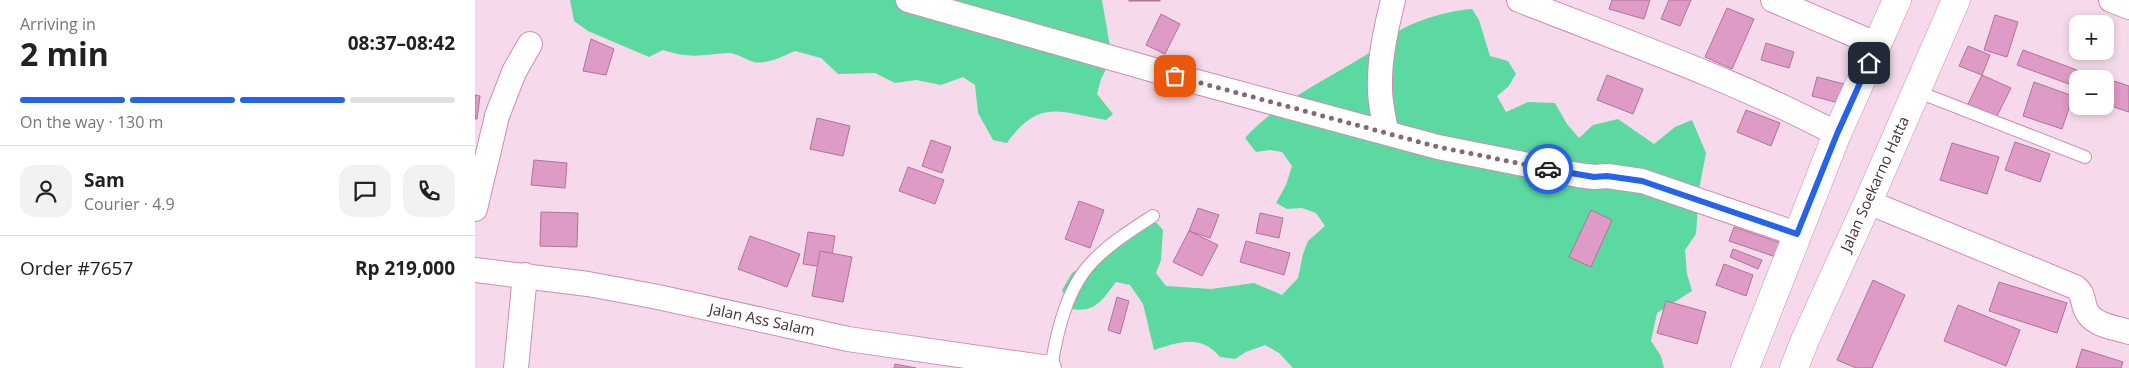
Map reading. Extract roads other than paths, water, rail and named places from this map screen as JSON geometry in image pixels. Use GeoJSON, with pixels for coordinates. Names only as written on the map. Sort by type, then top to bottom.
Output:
{"type":"FeatureCollection","features":[{"type":"Feature","properties":{"kind":"highway"},"geometry":{"type":"LineString","coordinates":[[1745,368],[1837,134],[1897,0]]}},
{"type":"Feature","properties":{"kind":"highway","name":"Jalan Soekarno Hatta"},"geometry":{"type":"LineString","coordinates":[[1794,368],[1956,0]]}},
{"type":"Feature","properties":{"kind":"street"},"geometry":{"type":"LineString","coordinates":[[907,0],[1175,76],[1438,147],[1578,175],[1607,176],[1642,181],[1797,234]]}},
{"type":"Feature","properties":{"kind":"street"},"geometry":{"type":"LineString","coordinates":[[1386,132],[1380,91],[1380,74],[1384,35],[1393,0]]}},
{"type":"Feature","properties":{"kind":"street"},"geometry":{"type":"LineString","coordinates":[[1519,0],[1743,89],[1788,108],[1837,134]]}},
{"type":"Feature","properties":{"kind":"street"},"geometry":{"type":"LineString","coordinates":[[1773,0],[1877,45]]}},
{"type":"Feature","properties":{"kind":"street"},"geometry":{"type":"LineString","coordinates":[[2111,0],[2129,8]]}},
{"type":"Feature","properties":{"kind":"street"},"geometry":{"type":"LineString","coordinates":[[475,209],[497,116],[514,72],[530,44]]}},
{"type":"Feature","properties":{"kind":"street"},"geometry":{"type":"LineString","coordinates":[[1868,202],[2075,288],[2082,294],[2089,315],[2097,322],[2129,332]]}},
{"type":"Feature","properties":{"kind":"street","name":"Jalan Ass Salam"},"geometry":{"type":"LineString","coordinates":[[475,270],[658,297],[848,339],[1007,365],[1050,368]]}},
{"type":"Feature","properties":{"kind":"street"},"geometry":{"type":"LineString","coordinates":[[516,368],[525,276]]}},
{"type":"Feature","properties":{"kind":"lane"},"geometry":{"type":"LineString","coordinates":[[1916,91],[2085,157]]}},
{"type":"Feature","properties":{"kind":"lane"},"geometry":{"type":"LineString","coordinates":[[1050,368],[1057,337],[1069,301],[1083,273],[1102,253],[1125,234],[1153,216]]}}]}
